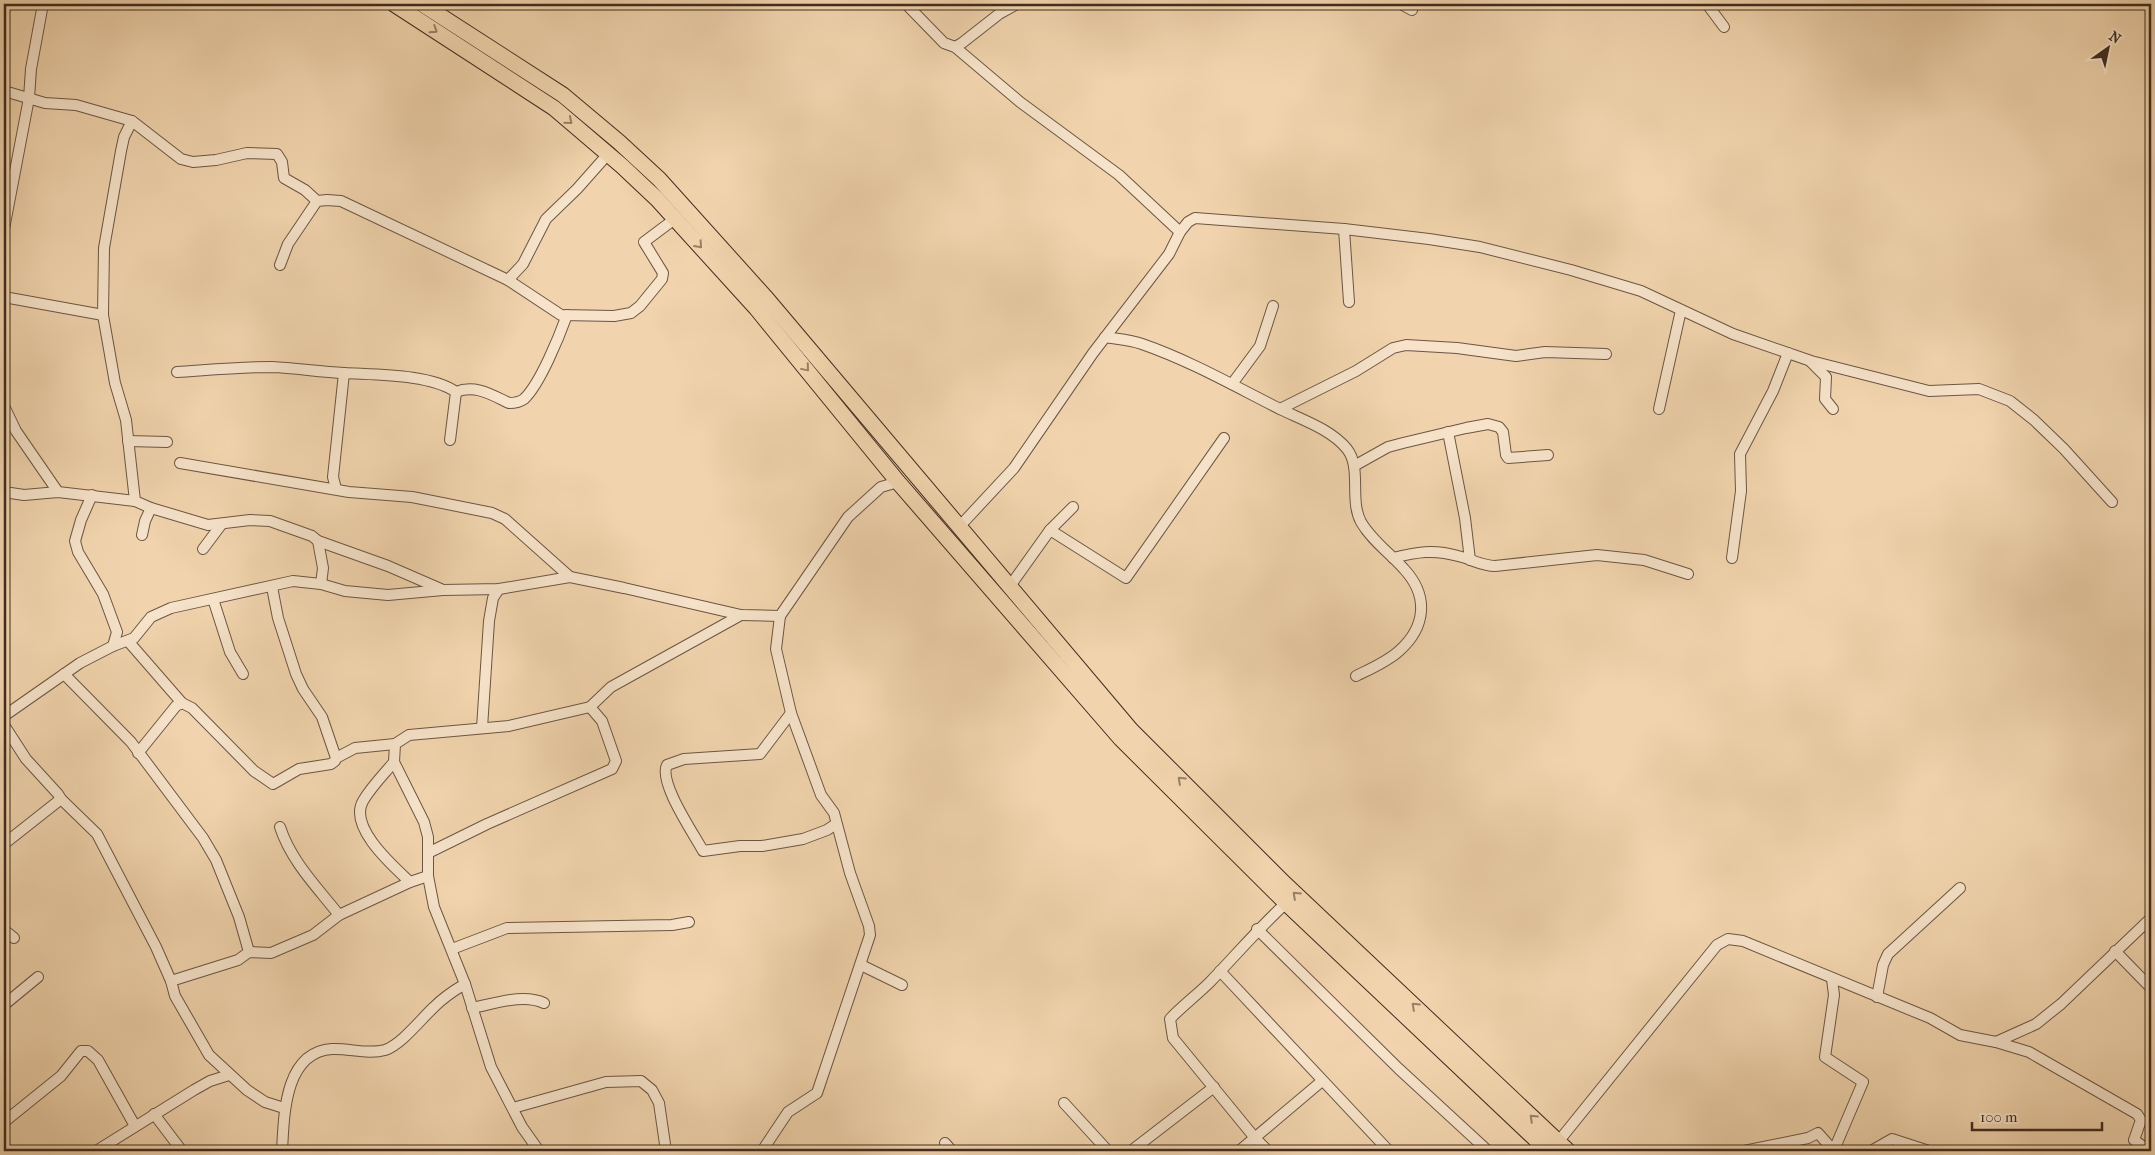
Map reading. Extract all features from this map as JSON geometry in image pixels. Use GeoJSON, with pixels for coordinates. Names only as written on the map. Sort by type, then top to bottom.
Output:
{"type":"FeatureCollection","features":[{"type":"Feature","properties":{"kind":"main road"},"geometry":{"type":"LineString","coordinates":[[394,4],[554,108],[608,154],[662,194],[676,218],[756,308],[898,482],[1121,739],[1286,903],[1559,1146]]}},
{"type":"Feature","properties":{"kind":"main road"},"geometry":{"type":"LineString","coordinates":[[422,4],[563,95],[619,142],[662,194],[767,299],[1137,736],[1431,1031]]}},
{"type":"Feature","properties":{"kind":"street"},"geometry":{"type":"LineString","coordinates":[[4,229],[29,98],[31,69],[43,4]]}},
{"type":"Feature","properties":{"kind":"street"},"geometry":{"type":"LineString","coordinates":[[906,4],[944,43],[955,47],[1020,102],[1119,175],[1180,232]]}},
{"type":"Feature","properties":{"kind":"street"},"geometry":{"type":"LineString","coordinates":[[955,47],[962,44],[999,14],[1017,4]]}},
{"type":"Feature","properties":{"kind":"street"},"geometry":{"type":"LineString","coordinates":[[1401,4],[1412,10]]}},
{"type":"Feature","properties":{"kind":"street"},"geometry":{"type":"LineString","coordinates":[[1707,4],[1724,27]]}},
{"type":"Feature","properties":{"kind":"street"},"geometry":{"type":"LineString","coordinates":[[4,91],[45,103],[76,105],[132,121],[181,159],[193,162],[216,160],[247,153],[277,154],[282,162],[284,178],[305,190],[317,201],[341,201],[508,280],[561,315],[614,316],[631,313],[640,306],[662,279],[663,273],[644,242],[676,218]]}},
{"type":"Feature","properties":{"kind":"street"},"geometry":{"type":"LineString","coordinates":[[132,121],[124,137],[104,248],[103,315],[115,382],[126,420],[135,501]]}},
{"type":"Feature","properties":{"kind":"street"},"geometry":{"type":"LineString","coordinates":[[508,280],[523,264],[546,219],[577,189],[608,154]]}},
{"type":"Feature","properties":{"kind":"street"},"geometry":{"type":"LineString","coordinates":[[280,265],[288,244],[317,201]]}},
{"type":"Feature","properties":{"kind":"street"},"geometry":{"type":"LineString","coordinates":[[960,526],[1014,468],[1043,423],[1105,337],[1169,254],[1180,232],[1188,222],[1195,218],[1344,230],[1429,239],[1480,247],[1571,270],[1641,291],[1733,334],[1811,361],[1930,391],[1979,389],[2010,401],[2034,420],[2064,449],[2112,502]]}},
{"type":"Feature","properties":{"kind":"street"},"geometry":{"type":"LineString","coordinates":[[1344,230],[1349,302]]}},
{"type":"Feature","properties":{"kind":"street"},"geometry":{"type":"LineString","coordinates":[[4,297],[103,315]]}},
{"type":"Feature","properties":{"kind":"street"},"geometry":{"type":"LineString","coordinates":[[1232,384],[1260,346],[1273,306]]}},
{"type":"Feature","properties":{"kind":"street"},"geometry":{"type":"LineString","coordinates":[[1659,408],[1681,310]]}},
{"type":"Feature","properties":{"kind":"street"},"geometry":{"type":"LineString","coordinates":[[456,392],[464,389],[477,389],[509,403],[523,399],[534,385],[555,347],[567,315]]}},
{"type":"Feature","properties":{"kind":"street"},"geometry":{"type":"LineString","coordinates":[[1105,337],[1140,343],[1187,362],[1338,439],[1348,450],[1354,466],[1354,496],[1360,521],[1379,544],[1405,570],[1418,587],[1422,598],[1420,619],[1409,640],[1398,652],[1356,676]]}},
{"type":"Feature","properties":{"kind":"street"},"geometry":{"type":"LineString","coordinates":[[1280,408],[1356,371],[1393,348],[1406,345],[1457,348],[1516,356],[1545,352],[1606,354]]}},
{"type":"Feature","properties":{"kind":"street"},"geometry":{"type":"LineString","coordinates":[[1732,558],[1741,492],[1740,454],[1773,391],[1788,353]]}},
{"type":"Feature","properties":{"kind":"street"},"geometry":{"type":"LineString","coordinates":[[1811,361],[1826,378],[1825,399],[1833,409]]}},
{"type":"Feature","properties":{"kind":"street"},"geometry":{"type":"LineString","coordinates":[[177,372],[272,367],[387,375],[448,386],[456,392]]}},
{"type":"Feature","properties":{"kind":"street"},"geometry":{"type":"LineString","coordinates":[[336,489],[333,477],[344,373]]}},
{"type":"Feature","properties":{"kind":"street"},"geometry":{"type":"LineString","coordinates":[[450,440],[456,392]]}},
{"type":"Feature","properties":{"kind":"street"},"geometry":{"type":"LineString","coordinates":[[4,406],[32,456],[58,492]]}},
{"type":"Feature","properties":{"kind":"street"},"geometry":{"type":"LineString","coordinates":[[1354,466],[1388,447],[1488,424],[1499,426],[1503,432],[1508,458],[1548,455]]}},
{"type":"Feature","properties":{"kind":"street"},"geometry":{"type":"LineString","coordinates":[[1448,432],[1465,518],[1470,560]]}},
{"type":"Feature","properties":{"kind":"street"},"geometry":{"type":"LineString","coordinates":[[1050,530],[1126,578],[1224,438]]}},
{"type":"Feature","properties":{"kind":"street"},"geometry":{"type":"LineString","coordinates":[[128,441],[167,442]]}},
{"type":"Feature","properties":{"kind":"street"},"geometry":{"type":"LineString","coordinates":[[180,463],[349,492],[412,497],[492,513],[505,519],[570,578]]}},
{"type":"Feature","properties":{"kind":"street"},"geometry":{"type":"LineString","coordinates":[[324,487],[333,477]]}},
{"type":"Feature","properties":{"kind":"street"},"geometry":{"type":"LineString","coordinates":[[762,1151],[788,1112],[817,1093],[869,942],[869,926],[850,873],[834,813],[820,795],[791,713],[776,649],[780,616],[848,516],[881,487],[898,482]]}},
{"type":"Feature","properties":{"kind":"street"},"geometry":{"type":"LineString","coordinates":[[4,492],[24,495],[58,492],[135,501],[151,508],[208,525],[221,525],[250,520],[270,521],[312,536],[318,541],[388,566],[443,590]]}},
{"type":"Feature","properties":{"kind":"street"},"geometry":{"type":"LineString","coordinates":[[92,495],[81,520],[75,541],[78,552],[104,594],[116,632],[113,646]]}},
{"type":"Feature","properties":{"kind":"street"},"geometry":{"type":"LineString","coordinates":[[1010,586],[1050,530],[1073,507]]}},
{"type":"Feature","properties":{"kind":"street"},"geometry":{"type":"LineString","coordinates":[[142,535],[145,521],[151,508]]}},
{"type":"Feature","properties":{"kind":"street"},"geometry":{"type":"LineString","coordinates":[[203,549],[221,525]]}},
{"type":"Feature","properties":{"kind":"street"},"geometry":{"type":"LineString","coordinates":[[318,541],[323,568],[321,584]]}},
{"type":"Feature","properties":{"kind":"street"},"geometry":{"type":"LineString","coordinates":[[1393,558],[1419,551],[1436,551],[1485,566],[1496,566],[1597,555],[1644,560],[1688,574]]}},
{"type":"Feature","properties":{"kind":"street"},"geometry":{"type":"LineString","coordinates":[[4,716],[64,674],[113,646],[134,638],[151,617],[171,608],[293,581],[321,584],[345,591],[388,595],[443,590],[500,589],[570,578],[624,588],[741,615],[780,616]]}},
{"type":"Feature","properties":{"kind":"street"},"geometry":{"type":"LineString","coordinates":[[272,587],[278,618],[296,674],[303,689],[322,717],[336,758]]}},
{"type":"Feature","properties":{"kind":"street"},"geometry":{"type":"LineString","coordinates":[[482,728],[489,621],[493,598],[500,589]]}},
{"type":"Feature","properties":{"kind":"street"},"geometry":{"type":"LineString","coordinates":[[213,599],[230,652],[243,674]]}},
{"type":"Feature","properties":{"kind":"street"},"geometry":{"type":"LineString","coordinates":[[128,641],[182,703],[192,708],[254,771],[273,784],[291,772],[331,764],[336,758],[355,748],[395,744],[409,735],[509,726],[590,707],[611,687],[741,615]]}},
{"type":"Feature","properties":{"kind":"street"},"geometry":{"type":"LineString","coordinates":[[64,674],[130,742],[203,838],[216,860],[239,917],[249,952]]}},
{"type":"Feature","properties":{"kind":"street"},"geometry":{"type":"LineString","coordinates":[[138,753],[176,706],[182,703]]}},
{"type":"Feature","properties":{"kind":"street"},"geometry":{"type":"LineString","coordinates":[[428,853],[487,824],[612,769],[616,761],[602,721],[590,707]]}},
{"type":"Feature","properties":{"kind":"street"},"geometry":{"type":"LineString","coordinates":[[791,713],[760,754],[684,759],[667,765],[665,776],[678,806],[704,851],[740,846],[762,846],[803,839],[827,830],[836,824]]}},
{"type":"Feature","properties":{"kind":"street"},"geometry":{"type":"LineString","coordinates":[[4,725],[26,759],[61,799],[97,834],[141,916],[171,980],[175,996],[208,1055],[228,1075],[265,1102],[284,1108]]}},
{"type":"Feature","properties":{"kind":"street"},"geometry":{"type":"LineString","coordinates":[[395,744],[394,762],[424,822],[428,837],[428,876],[434,907],[452,949],[492,1067],[522,1127],[539,1151]]}},
{"type":"Feature","properties":{"kind":"street"},"geometry":{"type":"LineString","coordinates":[[394,762],[362,802],[359,815],[378,851],[410,882]]}},
{"type":"Feature","properties":{"kind":"street"},"geometry":{"type":"LineString","coordinates":[[4,844],[61,799]]}},
{"type":"Feature","properties":{"kind":"street"},"geometry":{"type":"LineString","coordinates":[[280,827],[284,842],[295,860],[339,915]]}},
{"type":"Feature","properties":{"kind":"street"},"geometry":{"type":"LineString","coordinates":[[171,980],[238,960],[249,952],[272,953],[313,935],[339,915],[410,882],[428,876]]}},
{"type":"Feature","properties":{"kind":"street"},"geometry":{"type":"LineString","coordinates":[[1877,997],[1888,954],[1960,888]]}},
{"type":"Feature","properties":{"kind":"street"},"geometry":{"type":"LineString","coordinates":[[1268,1151],[1255,1138],[1173,1038],[1170,1020],[1182,1006],[1197,995],[1220,971],[1257,929],[1286,903]]}},
{"type":"Feature","properties":{"kind":"street"},"geometry":{"type":"LineString","coordinates":[[1996,1042],[2036,1024],[2061,1004],[2151,918]]}},
{"type":"Feature","properties":{"kind":"street"},"geometry":{"type":"LineString","coordinates":[[452,949],[507,928],[672,925],[690,922]]}},
{"type":"Feature","properties":{"kind":"street"},"geometry":{"type":"LineString","coordinates":[[1257,929],[1399,1069],[1488,1151]]}},
{"type":"Feature","properties":{"kind":"street"},"geometry":{"type":"LineString","coordinates":[[4,930],[14,938]]}},
{"type":"Feature","properties":{"kind":"street"},"geometry":{"type":"LineString","coordinates":[[1577,1151],[1559,1146],[1717,945],[1728,939],[1743,941],[1930,1018],[1960,1035],[1996,1042],[2029,1052],[2137,1114],[2141,1120],[2134,1140],[2150,1151]]}},
{"type":"Feature","properties":{"kind":"street"},"geometry":{"type":"LineString","coordinates":[[2115,951],[2151,988]]}},
{"type":"Feature","properties":{"kind":"street"},"geometry":{"type":"LineString","coordinates":[[861,965],[902,985]]}},
{"type":"Feature","properties":{"kind":"street"},"geometry":{"type":"LineString","coordinates":[[1220,971],[1389,1151]]}},
{"type":"Feature","properties":{"kind":"street"},"geometry":{"type":"LineString","coordinates":[[4,1004],[38,977]]}},
{"type":"Feature","properties":{"kind":"street"},"geometry":{"type":"LineString","coordinates":[[1744,1151],[1808,1138],[1818,1133],[1834,1151],[1863,1082],[1825,1057],[1834,995],[1832,979]]}},
{"type":"Feature","properties":{"kind":"street"},"geometry":{"type":"LineString","coordinates":[[282,1151],[284,1108],[295,1075],[303,1061],[318,1050],[385,1050],[398,1042],[442,1000],[464,984]]}},
{"type":"Feature","properties":{"kind":"street"},"geometry":{"type":"LineString","coordinates":[[472,1008],[526,998],[544,1003]]}},
{"type":"Feature","properties":{"kind":"street"},"geometry":{"type":"LineString","coordinates":[[4,1122],[61,1076],[81,1052],[88,1051],[98,1060],[135,1126]]}},
{"type":"Feature","properties":{"kind":"street"},"geometry":{"type":"LineString","coordinates":[[96,1151],[154,1114],[210,1082],[228,1075]]}},
{"type":"Feature","properties":{"kind":"street"},"geometry":{"type":"LineString","coordinates":[[1240,1151],[1322,1080]]}},
{"type":"Feature","properties":{"kind":"street"},"geometry":{"type":"LineString","coordinates":[[513,1108],[606,1082],[641,1081],[652,1090],[658,1103],[666,1151]]}},
{"type":"Feature","properties":{"kind":"street"},"geometry":{"type":"LineString","coordinates":[[1131,1151],[1214,1087]]}},
{"type":"Feature","properties":{"kind":"street"},"geometry":{"type":"LineString","coordinates":[[1064,1103],[1108,1151]]}},
{"type":"Feature","properties":{"kind":"street"},"geometry":{"type":"LineString","coordinates":[[154,1114],[182,1151]]}},
{"type":"Feature","properties":{"kind":"street"},"geometry":{"type":"LineString","coordinates":[[1871,1151],[1892,1139],[1929,1151]]}},
{"type":"Feature","properties":{"kind":"street"},"geometry":{"type":"LineString","coordinates":[[945,1143],[952,1151]]}},
{"type":"Feature","properties":{"kind":"street"},"geometry":{"type":"LineString","coordinates":[[4,1146],[7,1151]]}}]}
